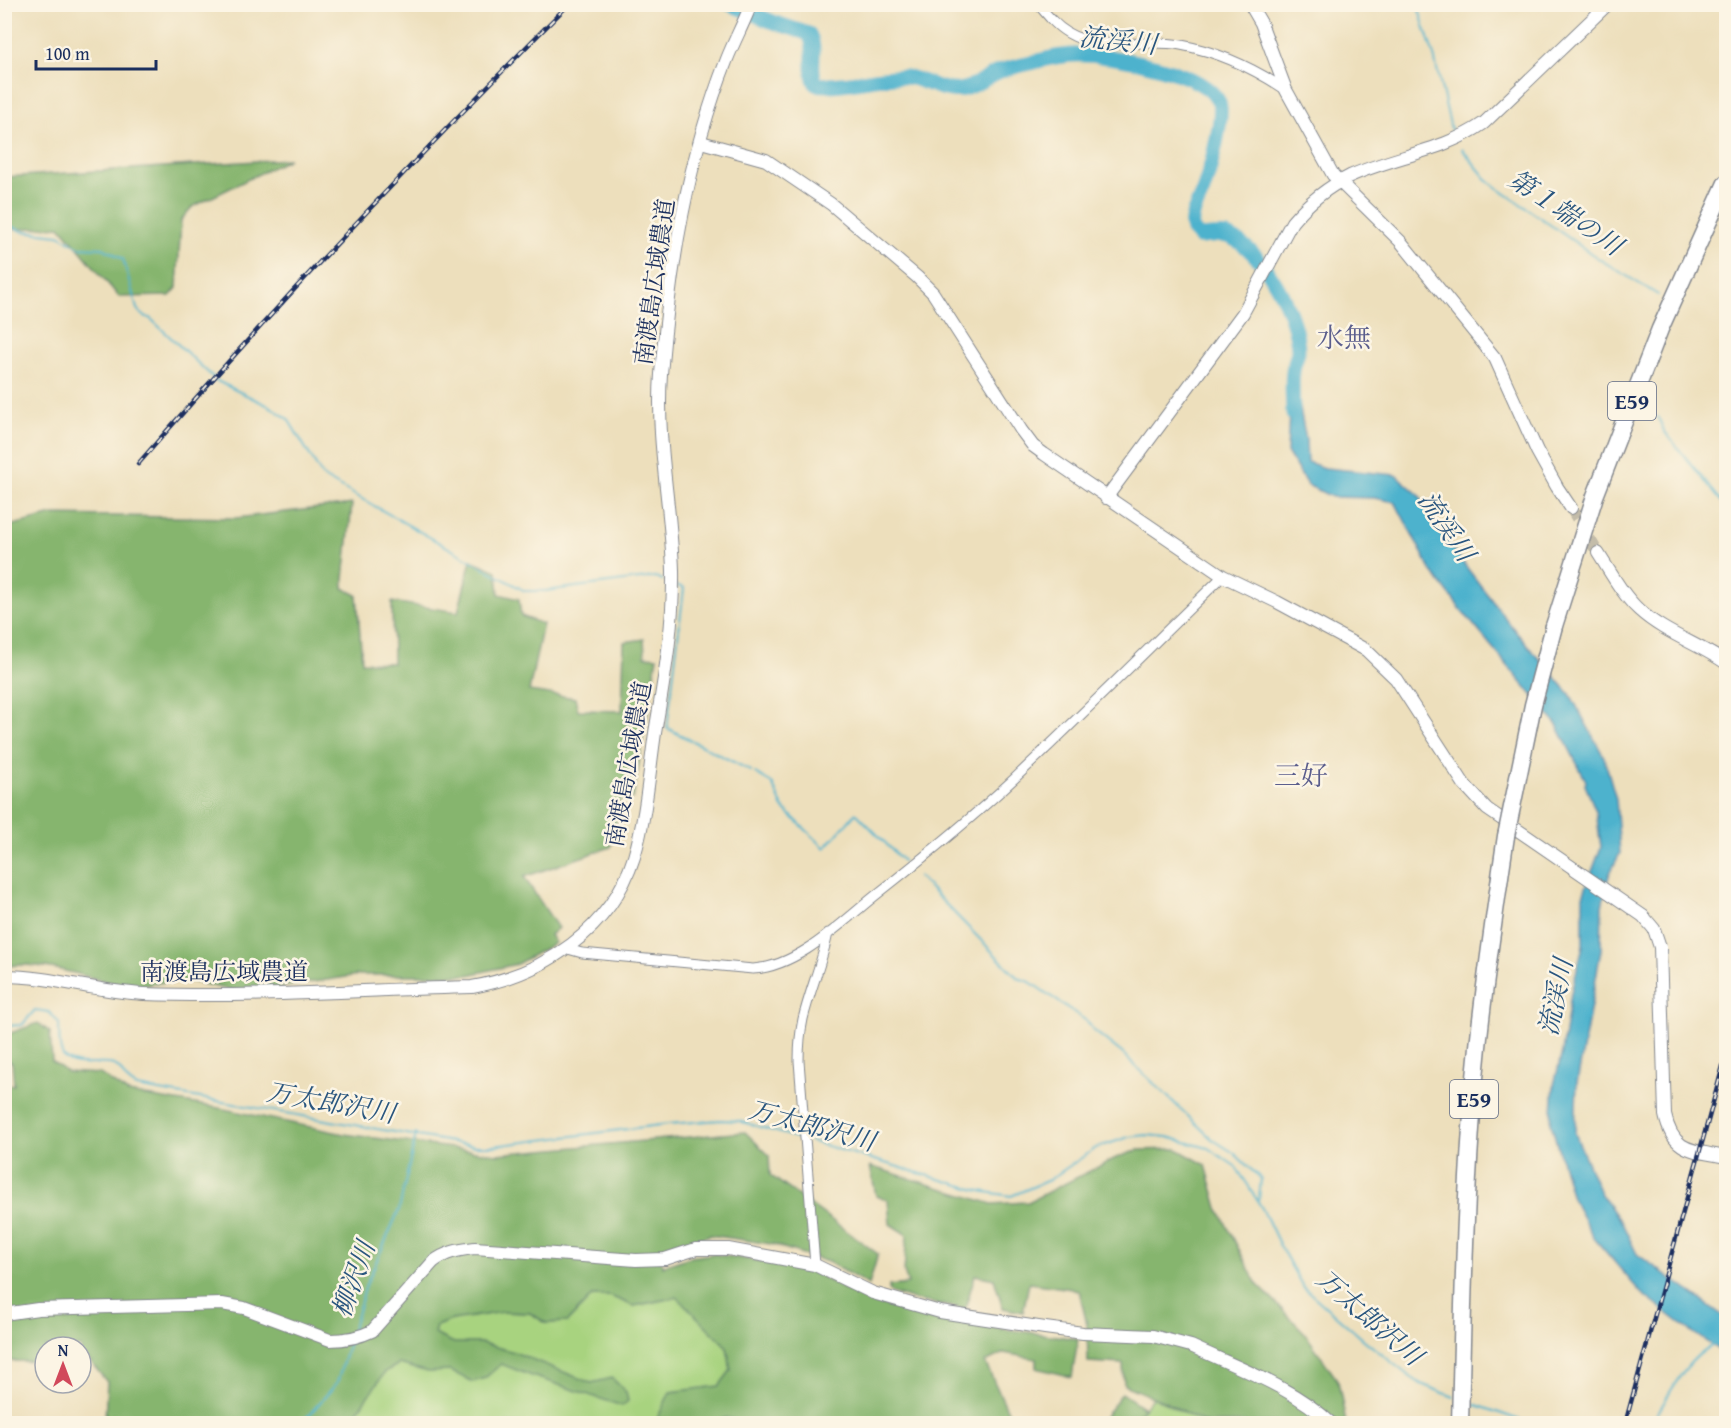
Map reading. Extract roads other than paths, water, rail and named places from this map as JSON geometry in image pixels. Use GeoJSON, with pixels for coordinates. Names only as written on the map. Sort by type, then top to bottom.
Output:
{"type":"FeatureCollection","features":[{"type":"Feature","properties":{"kind":"highway","name":"E59"},"geometry":{"type":"LineString","coordinates":[[1460,1423],[1477,1059],[1488,960],[1506,836],[1533,705],[1554,626],[1595,496],[1660,330],[1726,183]]}},
{"type":"Feature","properties":{"kind":"street","name":"南渡島広域農道"},"geometry":{"type":"LineString","coordinates":[[4,976],[43,979],[142,994],[472,987],[498,982],[523,973],[568,949],[598,920],[624,881],[633,859],[643,817],[665,669],[673,592],[660,407],[670,281],[677,236],[701,141],[727,59],[752,4]]}},
{"type":"Feature","properties":{"kind":"street"},"geometry":{"type":"LineString","coordinates":[[1038,4],[1058,26],[1069,34],[1083,39],[1102,42],[1180,44],[1220,56],[1260,73],[1286,90]]}},
{"type":"Feature","properties":{"kind":"street"},"geometry":{"type":"LineString","coordinates":[[1250,4],[1261,23],[1286,90],[1333,175],[1401,242],[1495,358],[1537,451],[1571,508]]}},
{"type":"Feature","properties":{"kind":"street"},"geometry":{"type":"LineString","coordinates":[[1106,498],[1218,348],[1252,297],[1292,222],[1299,214],[1340,182],[1438,147],[1484,123],[1608,4]]}},
{"type":"Feature","properties":{"kind":"street"},"geometry":{"type":"LineString","coordinates":[[701,141],[765,160],[831,204],[933,293],[1026,438],[1044,454],[1223,576],[1366,650],[1396,679],[1464,784],[1477,800],[1514,830],[1562,860],[1650,923],[1660,947],[1665,1115],[1668,1129],[1671,1136],[1682,1146],[1726,1157]]}},
{"type":"Feature","properties":{"kind":"street"},"geometry":{"type":"LineString","coordinates":[[1598,553],[1624,594],[1640,611],[1664,628],[1726,663]]}},
{"type":"Feature","properties":{"kind":"street"},"geometry":{"type":"LineString","coordinates":[[568,949],[582,953],[740,968],[762,968],[794,957],[828,933],[936,847],[1014,779],[1223,576]]}},
{"type":"Feature","properties":{"kind":"street"},"geometry":{"type":"LineString","coordinates":[[815,1265],[799,1061],[800,1035],[824,955],[828,933]]}},
{"type":"Feature","properties":{"kind":"street"},"geometry":{"type":"LineString","coordinates":[[4,1314],[38,1309],[222,1304],[244,1308],[330,1340],[344,1340],[372,1331],[433,1262],[444,1254],[458,1250],[475,1248],[594,1258],[657,1260],[696,1249],[717,1248],[815,1265],[873,1293],[940,1312],[1083,1333],[1153,1336],[1176,1341],[1298,1397],[1316,1408],[1332,1424]]}},
{"type":"Feature","properties":{"kind":"water"},"geometry":{"type":"Polygon","coordinates":[[[1290,392],[1298,398],[1306,440],[1307,462],[1325,468],[1396,475],[1419,495],[1439,531],[1461,560],[1516,632],[1570,694],[1604,757],[1616,799],[1620,853],[1609,875],[1602,906],[1601,950],[1577,1083],[1575,1133],[1600,1193],[1622,1223],[1637,1254],[1726,1318],[1726,1355],[1641,1293],[1594,1238],[1572,1198],[1551,1123],[1554,1085],[1562,1052],[1571,993],[1583,946],[1583,896],[1601,847],[1596,811],[1585,785],[1586,781],[1557,725],[1432,572],[1395,502],[1374,498],[1332,497],[1307,485],[1287,452],[1290,392]]]}},
{"type":"Feature","properties":{"kind":"waterway","name":"流渓川"},"geometry":{"type":"LineString","coordinates":[[730,4],[809,34],[813,46],[813,72],[816,84],[906,77],[946,89],[959,90],[1004,70],[1051,58],[1078,55],[1117,58],[1158,67],[1196,82],[1210,91],[1219,102],[1220,119],[1209,172],[1193,215],[1193,230],[1199,237],[1224,235],[1240,243],[1253,254],[1276,284],[1292,318],[1298,350],[1292,377],[1293,414]]}},
{"type":"Feature","properties":{"kind":"waterway","name":"第１端の川"},"geometry":{"type":"LineString","coordinates":[[1417,4],[1434,56],[1452,133]]}},
{"type":"Feature","properties":{"kind":"waterway","name":"第１端の川"},"geometry":{"type":"LineString","coordinates":[[1462,149],[1489,182],[1599,259],[1658,295]]}},
{"type":"Feature","properties":{"kind":"waterway"},"geometry":{"type":"LineString","coordinates":[[4,223],[22,231],[59,235],[79,247],[103,248],[123,259],[137,309],[141,314],[151,319],[217,381],[271,407],[288,419],[323,477],[525,591],[545,591],[655,577],[663,580]]}},
{"type":"Feature","properties":{"kind":"waterway","name":"第１端の川"},"geometry":{"type":"LineString","coordinates":[[1658,417],[1664,431],[1726,507]]}},
{"type":"Feature","properties":{"kind":"waterway"},"geometry":{"type":"LineString","coordinates":[[678,586],[684,588],[667,728],[751,771]]}},
{"type":"Feature","properties":{"kind":"waterway"},"geometry":{"type":"LineString","coordinates":[[755,773],[772,783],[783,808],[825,848],[856,813],[903,861]]}},
{"type":"Feature","properties":{"kind":"waterway"},"geometry":{"type":"LineString","coordinates":[[918,876],[1018,978],[1030,982],[1088,1022],[1093,1030],[1122,1053],[1212,1139],[1234,1153],[1261,1179],[1259,1199]]}},
{"type":"Feature","properties":{"kind":"waterway","name":"万太郎沢川"},"geometry":{"type":"LineString","coordinates":[[4,1026],[22,1025],[35,1010],[49,1012],[59,1023],[60,1048],[66,1059],[80,1064],[114,1065],[120,1069],[127,1080],[137,1087],[475,1146],[493,1146],[668,1124],[721,1120],[739,1121],[801,1139]]}},
{"type":"Feature","properties":{"kind":"waterway","name":"柳沢川"},"geometry":{"type":"LineString","coordinates":[[351,1334],[366,1285],[399,1210],[416,1134]]}},
{"type":"Feature","properties":{"kind":"waterway","name":"万太郎沢川"},"geometry":{"type":"LineString","coordinates":[[810,1141],[980,1191],[1011,1196],[1049,1180],[1096,1148],[1129,1137],[1146,1135],[1167,1137],[1208,1148],[1235,1166],[1248,1185],[1303,1287],[1409,1376],[1421,1384],[1454,1397]]}},
{"type":"Feature","properties":{"kind":"waterway","name":"柳沢川"},"geometry":{"type":"LineString","coordinates":[[301,1424],[337,1383],[349,1342]]}},
{"type":"Feature","properties":{"kind":"waterway","name":"万太郎沢川"},"geometry":{"type":"LineString","coordinates":[[1651,1424],[1685,1370],[1693,1360],[1713,1345]]}},
{"type":"Feature","properties":{"kind":"waterway","name":"万太郎沢川"},"geometry":{"type":"LineString","coordinates":[[1468,1402],[1531,1424]]}},
{"type":"Feature","properties":{"kind":"tunnel"},"geometry":{"type":"LineString","coordinates":[[1571,508],[1598,553]]}},
{"type":"Feature","properties":{"kind":"railway"},"geometry":{"type":"LineString","coordinates":[[138,464],[349,230],[569,4]]}},
{"type":"Feature","properties":{"kind":"railway"},"geometry":{"type":"LineString","coordinates":[[1625,1424],[1726,1055]]}},
{"type":"Feature","properties":{"kind":"district","name":"水無"},"geometry":{"type":"Point","coordinates":[1344,337]}},
{"type":"Feature","properties":{"kind":"district","name":"三好"},"geometry":{"type":"Point","coordinates":[1301,775]}}]}
